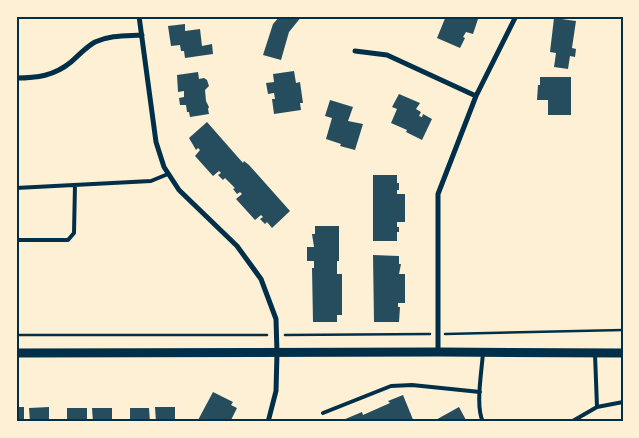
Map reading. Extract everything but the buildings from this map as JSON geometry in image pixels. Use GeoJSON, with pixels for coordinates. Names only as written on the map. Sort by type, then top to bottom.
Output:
{"type":"FeatureCollection","features":[{"type":"Feature","properties":{"kind":"street"},"geometry":{"type":"LineString","coordinates":[[139,16],[156,142],[164,167],[179,190],[237,246],[262,280],[276,319],[276,391],[268,422]]}},
{"type":"Feature","properties":{"kind":"street"},"geometry":{"type":"LineString","coordinates":[[438,352],[438,194],[476,96],[516,16]]}},
{"type":"Feature","properties":{"kind":"street"},"geometry":{"type":"LineString","coordinates":[[16,78],[35,78],[52,74],[84,50],[105,38],[142,36]]}},
{"type":"Feature","properties":{"kind":"street"},"geometry":{"type":"LineString","coordinates":[[355,51],[386,55],[476,96]]}},
{"type":"Feature","properties":{"kind":"street"},"geometry":{"type":"LineString","coordinates":[[16,353],[623,353]]}},
{"type":"Feature","properties":{"kind":"lane"},"geometry":{"type":"LineString","coordinates":[[16,188],[151,181],[168,174]]}},
{"type":"Feature","properties":{"kind":"lane"},"geometry":{"type":"LineString","coordinates":[[16,240],[68,240],[74,234],[75,185]]}},
{"type":"Feature","properties":{"kind":"lane"},"geometry":{"type":"LineString","coordinates":[[483,352],[480,392],[480,416],[483,422]]}},
{"type":"Feature","properties":{"kind":"lane"},"geometry":{"type":"LineString","coordinates":[[595,353],[597,407]]}},
{"type":"Feature","properties":{"kind":"lane"},"geometry":{"type":"LineString","coordinates":[[323,413],[390,386],[412,385],[480,392]]}},
{"type":"Feature","properties":{"kind":"lane"},"geometry":{"type":"LineString","coordinates":[[570,422],[597,407],[623,402]]}},
{"type":"Feature","properties":{"kind":"path"},"geometry":{"type":"LineString","coordinates":[[16,336],[438,334],[623,330]]}}]}
